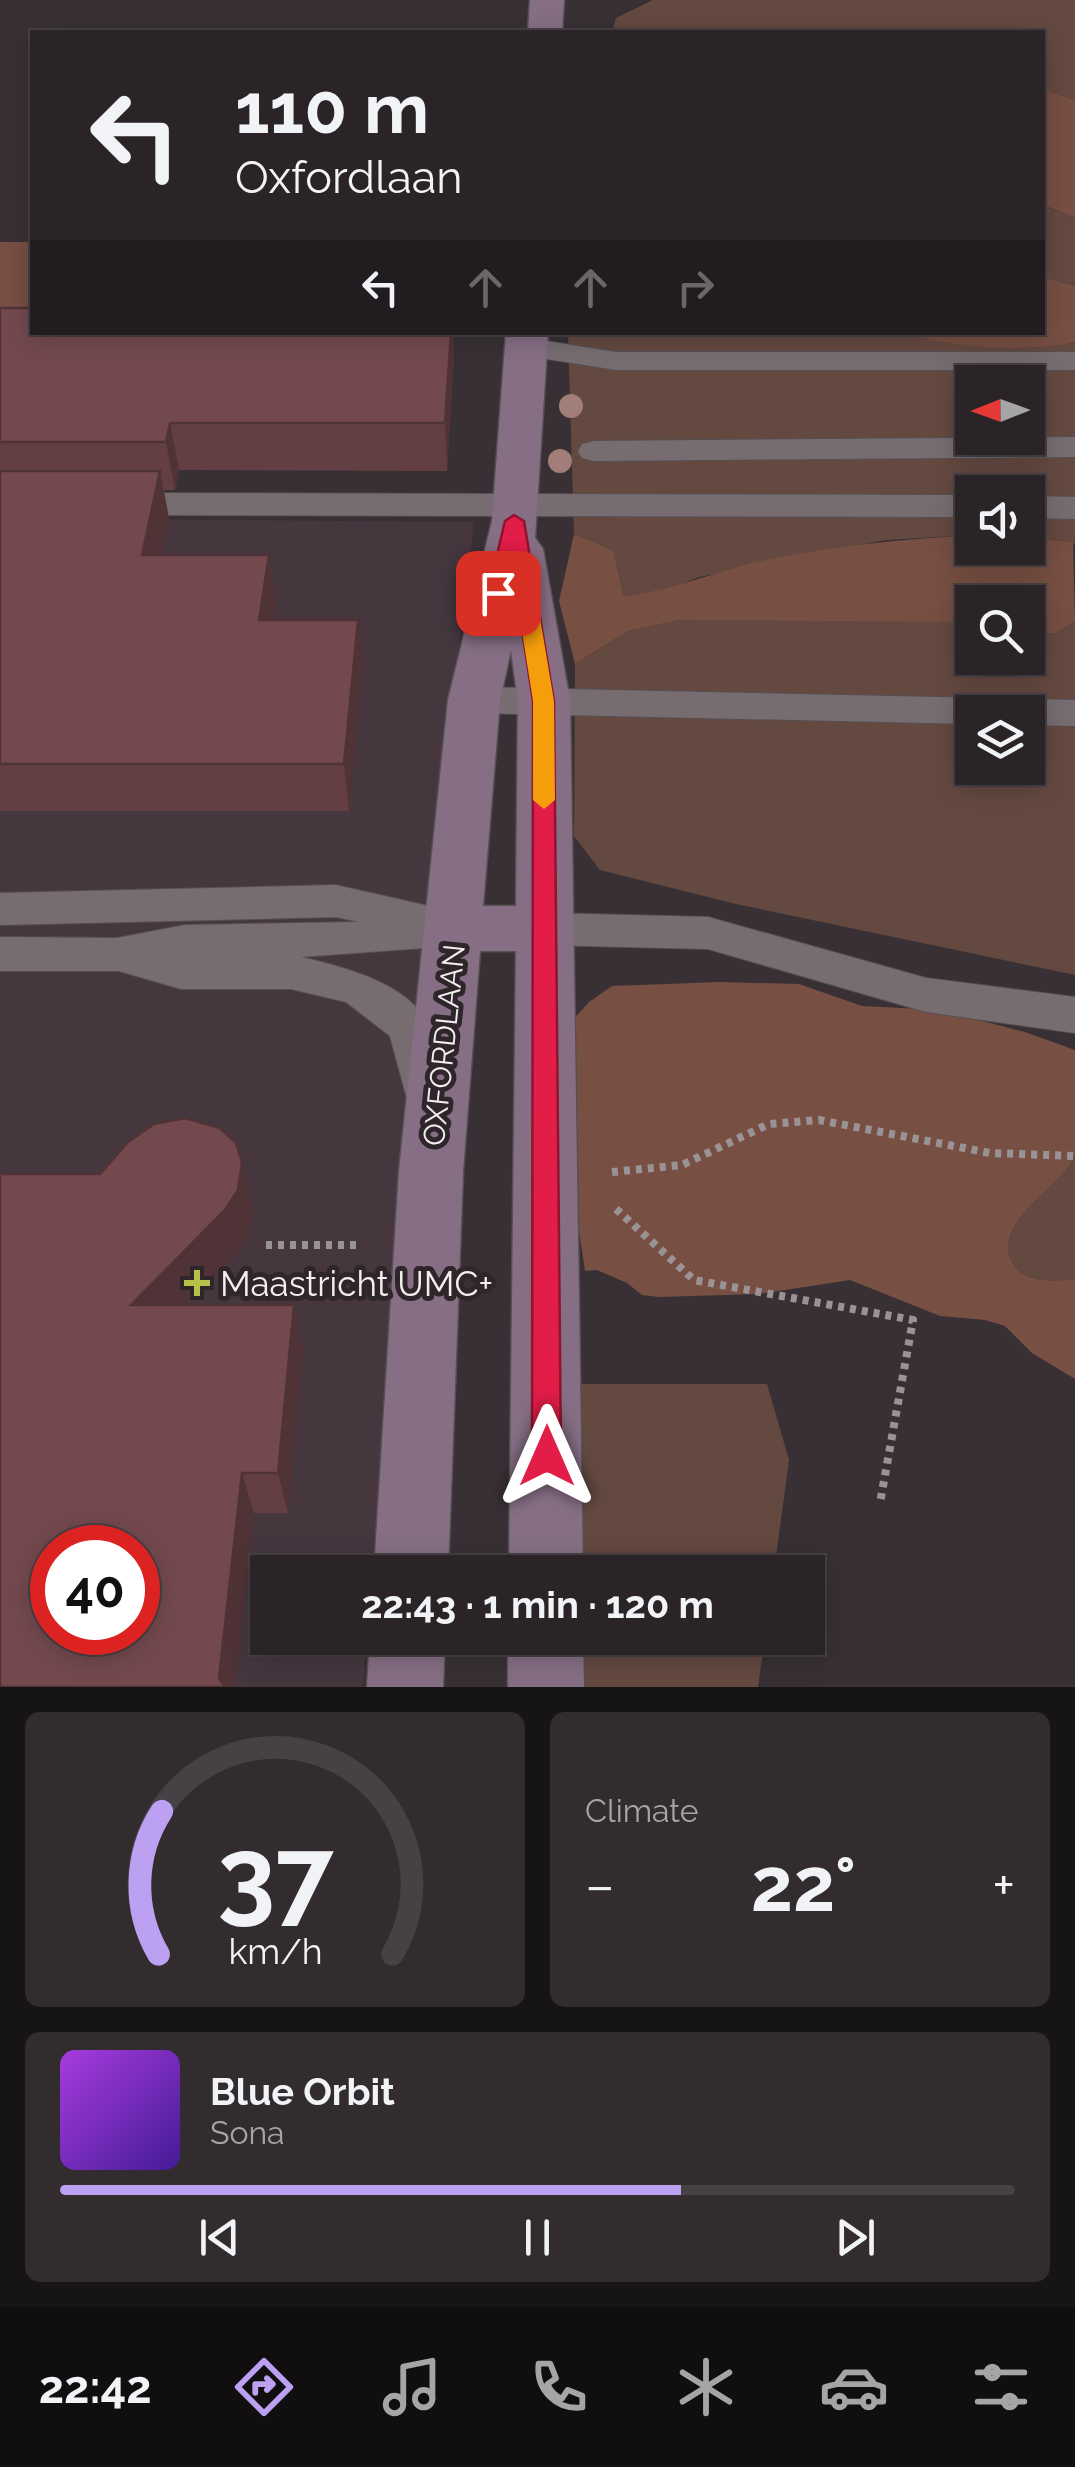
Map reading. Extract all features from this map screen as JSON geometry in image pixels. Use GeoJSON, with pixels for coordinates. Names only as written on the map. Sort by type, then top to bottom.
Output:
{"type":"FeatureCollection","features":[{"type":"Feature","properties":{"kind":"street"},"geometry":{"type":"LineString","coordinates":[[545,30],[547,0]]}},
{"type":"Feature","properties":{"kind":"street","name":"OXFORDLAAN"},"geometry":{"type":"LineString","coordinates":[[412,1555],[431,1171],[474,700],[515,513],[527,340]]}},
{"type":"Feature","properties":{"kind":"street","name":"OXFORDLAAN"},"geometry":{"type":"LineString","coordinates":[[515,513],[544,701],[544,929],[573,1172],[547,1555]]}},
{"type":"Feature","properties":{"kind":"street"},"geometry":{"type":"LineString","coordinates":[[455,928],[544,929]]}},
{"type":"Feature","properties":{"kind":"street"},"geometry":{"type":"LineString","coordinates":[[405,1687],[407,1655]]}},
{"type":"Feature","properties":{"kind":"street"},"geometry":{"type":"LineString","coordinates":[[546,1655],[546,1687]]}},
{"type":"Feature","properties":{"kind":"lane"},"geometry":{"type":"LineString","coordinates":[[527,340],[616,361],[1075,361]]}},
{"type":"Feature","properties":{"kind":"lane"},"geometry":{"type":"LineString","coordinates":[[594,451],[1075,446]]}},
{"type":"Feature","properties":{"kind":"lane"},"geometry":{"type":"LineString","coordinates":[[79,504],[515,513],[955,506]]}},
{"type":"Feature","properties":{"kind":"lane"},"geometry":{"type":"LineString","coordinates":[[1045,507],[1075,508]]}},
{"type":"Feature","properties":{"kind":"lane"},"geometry":{"type":"LineString","coordinates":[[474,700],[1075,712]]}},
{"type":"Feature","properties":{"kind":"lane"},"geometry":{"type":"LineString","coordinates":[[0,908],[336,901],[455,928]]}},
{"type":"Feature","properties":{"kind":"lane"},"geometry":{"type":"LineString","coordinates":[[0,954],[117,954],[185,941],[334,941],[455,928]]}},
{"type":"Feature","properties":{"kind":"lane"},"geometry":{"type":"LineString","coordinates":[[544,929],[708,933],[926,995],[1075,1016]]}},
{"type":"Feature","properties":{"kind":"lane"},"geometry":{"type":"LineString","coordinates":[[117,954],[181,972],[306,974],[347,984],[373,997],[405,1023],[416,1040],[431,1171]]}},
{"type":"Feature","properties":{"kind":"path"},"geometry":{"type":"LineString","coordinates":[[573,1172],[682,1166],[769,1124],[819,1120],[990,1153],[1075,1156]]}},
{"type":"Feature","properties":{"kind":"path"},"geometry":{"type":"LineString","coordinates":[[573,1172],[694,1280],[913,1320],[880,1503]]}},
{"type":"Feature","properties":{"kind":"path"},"geometry":{"type":"LineString","coordinates":[[266,1245],[361,1244],[362,1226]]}},
{"type":"Feature","properties":{"kind":"shaded area"},"geometry":{"type":"Polygon","coordinates":[[[653,0],[1075,0],[1075,100],[1045,90],[1045,30],[613,30],[616,18],[653,0]]]}},
{"type":"Feature","properties":{"kind":"shaded area"},"geometry":{"type":"Polygon","coordinates":[[[1045,90],[1075,100],[1075,218],[1045,206],[1045,90]]]}},
{"type":"Feature","properties":{"kind":"shaded area"},"geometry":{"type":"Polygon","coordinates":[[[1045,206],[1075,218],[1075,286],[1045,278],[1045,206]]]}},
{"type":"Feature","properties":{"kind":"shaded area"},"geometry":{"type":"Polygon","coordinates":[[[0,242],[30,242],[30,319],[0,319],[0,242]]]}},
{"type":"Feature","properties":{"kind":"shaded area"},"geometry":{"type":"Polygon","coordinates":[[[1045,278],[1075,286],[1075,342],[991,347],[915,335],[1045,335],[1045,278]]]}},
{"type":"Feature","properties":{"kind":"shaded area"},"geometry":{"type":"Polygon","coordinates":[[[568,335],[918,335],[991,347],[1075,342],[1075,546],[1073,542],[1045,540],[1045,475],[955,475],[955,536],[886,540],[699,577],[663,592],[624,596],[613,550],[574,534],[568,335]]]}},
{"type":"Feature","properties":{"kind":"shaded area","name":"Maastricht UMC+"},"geometry":{"type":"Polygon","coordinates":[[[0,518],[474,522],[414,1019],[373,1555],[250,1555],[250,1655],[366,1655],[363,1687],[0,1687],[0,518]]]}},
{"type":"Feature","properties":{"kind":"shaded area"},"geometry":{"type":"Polygon","coordinates":[[[574,534],[613,550],[624,596],[660,590],[766,560],[869,544],[955,536],[955,565],[1045,565],[1045,540],[1073,542],[1075,621],[1055,634],[1045,633],[1045,585],[955,585],[955,622],[680,620],[628,631],[575,664],[559,601],[574,534]]]}},
{"type":"Feature","properties":{"kind":"shaded area"},"geometry":{"type":"Polygon","coordinates":[[[680,620],[955,620],[955,675],[1045,675],[1045,633],[1055,634],[1075,621],[1075,975],[736,904],[600,870],[574,836],[575,664],[628,631],[680,620]]]}},
{"type":"Feature","properties":{"kind":"shaded area"},"geometry":{"type":"Polygon","coordinates":[[[799,984],[862,1006],[940,1010],[1025,1032],[1075,1050],[1075,1156],[1019,1220],[1008,1248],[1017,1269],[1031,1278],[1075,1279],[1075,1379],[1032,1353],[1005,1326],[940,1316],[850,1280],[758,1294],[659,1297],[642,1295],[627,1283],[597,1270],[585,1271],[574,1198],[571,1022],[589,1002],[612,986],[799,984]]]}},
{"type":"Feature","properties":{"kind":"shaded area"},"geometry":{"type":"Polygon","coordinates":[[[1075,1156],[1075,1279],[1031,1278],[1012,1262],[1008,1248],[1011,1234],[1075,1156]]]}},
{"type":"Feature","properties":{"kind":"shaded area"},"geometry":{"type":"Polygon","coordinates":[[[570,1384],[767,1384],[789,1460],[776,1555],[572,1555],[570,1384]]]}},
{"type":"Feature","properties":{"kind":"shaded area"},"geometry":{"type":"Polygon","coordinates":[[[573,1655],[763,1655],[758,1687],[574,1687],[573,1655]]]}},
{"type":"Feature","properties":{"kind":"building"},"geometry":{"type":"Polygon","coordinates":[[[0,308],[30,308],[30,335],[451,335],[445,423],[170,423],[166,442],[0,442],[0,308]]]}},
{"type":"Feature","properties":{"kind":"building"},"geometry":{"type":"Polygon","coordinates":[[[0,471],[160,471],[142,555],[269,555],[259,620],[358,620],[344,764],[0,764],[0,471]]]}},
{"type":"Feature","properties":{"kind":"building"},"geometry":{"type":"Polygon","coordinates":[[[185,1118],[220,1128],[236,1143],[242,1162],[238,1190],[225,1210],[131,1305],[294,1305],[278,1473],[242,1473],[219,1678],[225,1687],[0,1687],[0,1174],[100,1174],[128,1142],[154,1124],[185,1118]]]}},
{"type":"Feature","properties":{"kind":"slow traffic"},"geometry":{"type":"LineString","coordinates":[[527,600],[544,701],[544,800]]}},
{"type":"Feature","properties":{"kind":"place","name":"Maastricht UMC+"},"geometry":{"type":"Point","coordinates":[197,1283]}},
{"type":"Feature","properties":{"kind":"route"},"geometry":{"type":"LineString","coordinates":[[498,593],[514,521],[544,701],[547,1456]]}}]}
